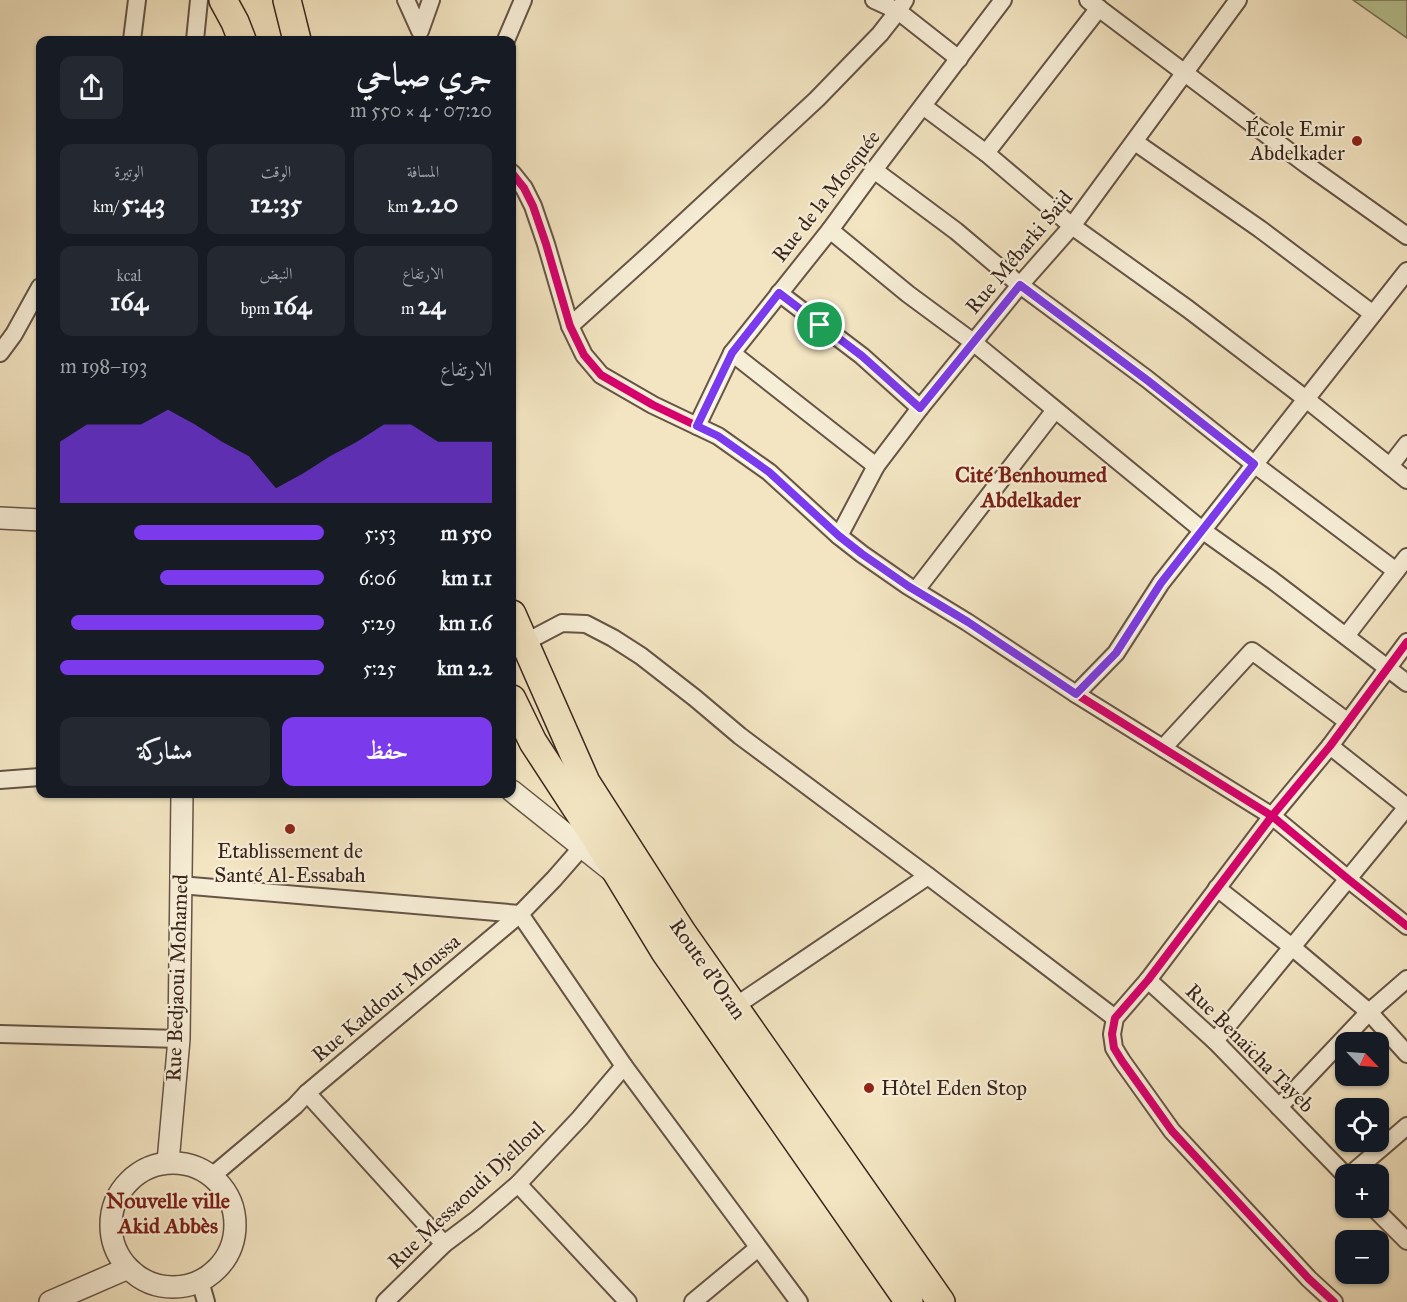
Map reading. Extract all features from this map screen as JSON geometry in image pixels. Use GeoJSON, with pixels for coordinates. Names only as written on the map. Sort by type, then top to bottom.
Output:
{"type":"FeatureCollection","features":[{"type":"Feature","properties":{"kind":"main road"},"geometry":{"type":"LineString","coordinates":[[223,0],[240,36]]}},
{"type":"Feature","properties":{"kind":"main road"},"geometry":{"type":"LineString","coordinates":[[287,0],[296,36]]}},
{"type":"Feature","properties":{"kind":"main road","name":"Route d'Oran"},"geometry":{"type":"LineString","coordinates":[[516,624],[586,782],[682,932],[941,1302]]}},
{"type":"Feature","properties":{"kind":"main road","name":"Route d'Oran"},"geometry":{"type":"LineString","coordinates":[[516,707],[533,742],[665,952],[909,1302]]}},
{"type":"Feature","properties":{"kind":"street"},"geometry":{"type":"LineString","coordinates":[[132,36],[137,0]]}},
{"type":"Feature","properties":{"kind":"street"},"geometry":{"type":"LineString","coordinates":[[195,34],[199,0]]}},
{"type":"Feature","properties":{"kind":"street"},"geometry":{"type":"LineString","coordinates":[[406,0],[422,36]]}},
{"type":"Feature","properties":{"kind":"street"},"geometry":{"type":"LineString","coordinates":[[422,36],[431,0]]}},
{"type":"Feature","properties":{"kind":"street"},"geometry":{"type":"LineString","coordinates":[[508,36],[523,0]]}},
{"type":"Feature","properties":{"kind":"street"},"geometry":{"type":"LineString","coordinates":[[874,0],[902,6],[959,59]]}},
{"type":"Feature","properties":{"kind":"street","name":"Rue de la Mosquée"},"geometry":{"type":"LineString","coordinates":[[697,426],[732,353],[831,230],[1003,0]]}},
{"type":"Feature","properties":{"kind":"street","name":"Rue Mébarki Saïd"},"geometry":{"type":"LineString","coordinates":[[839,536],[876,466],[973,342],[1072,226],[1239,0]]}},
{"type":"Feature","properties":{"kind":"street"},"geometry":{"type":"LineString","coordinates":[[986,153],[1094,4],[1307,165],[1407,236]]}},
{"type":"Feature","properties":{"kind":"street"},"geometry":{"type":"LineString","coordinates":[[570,326],[817,99],[880,34],[902,6]]}},
{"type":"Feature","properties":{"kind":"street"},"geometry":{"type":"LineString","coordinates":[[924,106],[986,153],[1072,226],[1188,309],[1407,480]]}},
{"type":"Feature","properties":{"kind":"street"},"geometry":{"type":"LineString","coordinates":[[1135,142],[1260,229],[1372,315]]}},
{"type":"Feature","properties":{"kind":"street"},"geometry":{"type":"LineString","coordinates":[[874,170],[956,231],[1020,285],[1396,571]]}},
{"type":"Feature","properties":{"kind":"street"},"geometry":{"type":"LineString","coordinates":[[516,178],[533,206],[570,326],[584,355],[601,375],[652,405],[718,436],[769,472],[862,554],[1076,694],[1272,816],[1407,926]]}},
{"type":"Feature","properties":{"kind":"street"},"geometry":{"type":"LineString","coordinates":[[831,230],[908,294],[973,342],[1202,530],[1407,683]]}},
{"type":"Feature","properties":{"kind":"street"},"geometry":{"type":"LineString","coordinates":[[1076,694],[1116,653],[1161,583],[1407,271]]}},
{"type":"Feature","properties":{"kind":"street"},"geometry":{"type":"LineString","coordinates":[[779,293],[862,356],[920,408]]}},
{"type":"Feature","properties":{"kind":"street"},"geometry":{"type":"LineString","coordinates":[[0,353],[14,334],[36,294]]}},
{"type":"Feature","properties":{"kind":"street"},"geometry":{"type":"LineString","coordinates":[[732,353],[876,466]]}},
{"type":"Feature","properties":{"kind":"street"},"geometry":{"type":"LineString","coordinates":[[916,591],[1055,410]]}},
{"type":"Feature","properties":{"kind":"street"},"geometry":{"type":"LineString","coordinates":[[1390,466],[1407,444]]}},
{"type":"Feature","properties":{"kind":"street"},"geometry":{"type":"LineString","coordinates":[[0,518],[36,520]]}},
{"type":"Feature","properties":{"kind":"street"},"geometry":{"type":"LineString","coordinates":[[1346,636],[1407,557]]}},
{"type":"Feature","properties":{"kind":"street"},"geometry":{"type":"LineString","coordinates":[[524,643],[562,622],[586,624],[613,638],[659,670],[740,736],[1115,1018]]}},
{"type":"Feature","properties":{"kind":"street"},"geometry":{"type":"LineString","coordinates":[[1334,1302],[1301,1270],[1173,1131],[1122,1061],[1114,1048],[1112,1034],[1115,1018],[1148,980],[1272,816],[1330,746],[1407,642]]}},
{"type":"Feature","properties":{"kind":"street"},"geometry":{"type":"LineString","coordinates":[[1163,748],[1252,651],[1348,722]]}},
{"type":"Feature","properties":{"kind":"street"},"geometry":{"type":"LineString","coordinates":[[1215,1041],[1407,807],[1330,746]]}},
{"type":"Feature","properties":{"kind":"street"},"geometry":{"type":"LineString","coordinates":[[0,780],[36,777]]}},
{"type":"Feature","properties":{"kind":"street"},"geometry":{"type":"LineString","coordinates":[[516,794],[619,877]]}},
{"type":"Feature","properties":{"kind":"street","name":"Rue Bedjaoui Mohamed"},"geometry":{"type":"LineString","coordinates":[[168,1162],[179,1039],[182,798]]}},
{"type":"Feature","properties":{"kind":"street","name":"Rue Kaddour Moussa"},"geometry":{"type":"LineString","coordinates":[[212,1176],[520,914],[582,847]]}},
{"type":"Feature","properties":{"kind":"street"},"geometry":{"type":"LineString","coordinates":[[734,1007],[928,876]]}},
{"type":"Feature","properties":{"kind":"street"},"geometry":{"type":"LineString","coordinates":[[180,885],[520,914],[624,1066],[799,1302]]}},
{"type":"Feature","properties":{"kind":"street"},"geometry":{"type":"LineString","coordinates":[[1217,888],[1293,947],[1369,1012],[1407,1054]]}},
{"type":"Feature","properties":{"kind":"street"},"geometry":{"type":"LineString","coordinates":[[1279,1107],[1369,1012],[1407,979]]}},
{"type":"Feature","properties":{"kind":"street","name":"Rue Benaïcha Tayeb"},"geometry":{"type":"LineString","coordinates":[[1148,980],[1215,1041],[1335,1165]]}},
{"type":"Feature","properties":{"kind":"street"},"geometry":{"type":"LineString","coordinates":[[0,1035],[179,1039]]}},
{"type":"Feature","properties":{"kind":"street","name":"Rue Messaoudi Djelloul"},"geometry":{"type":"LineString","coordinates":[[385,1302],[444,1244],[518,1184],[580,1118],[624,1066]]}},
{"type":"Feature","properties":{"kind":"street"},"geometry":{"type":"LineString","coordinates":[[307,1093],[444,1244]]}},
{"type":"Feature","properties":{"kind":"street"},"geometry":{"type":"LineString","coordinates":[[1363,1164],[1407,1126]]}},
{"type":"Feature","properties":{"kind":"street"},"geometry":{"type":"LineString","coordinates":[[168,1162],[191,1165],[212,1176],[224,1188],[233,1207],[235,1228],[227,1255],[218,1268],[200,1281],[178,1287],[159,1286],[146,1282],[128,1268],[116,1251],[111,1236],[112,1214],[120,1192],[134,1176],[151,1166],[168,1162]]}},
{"type":"Feature","properties":{"kind":"street"},"geometry":{"type":"LineString","coordinates":[[518,1184],[628,1302]]}},
{"type":"Feature","properties":{"kind":"street"},"geometry":{"type":"LineString","coordinates":[[1384,1218],[1407,1241]]}},
{"type":"Feature","properties":{"kind":"street"},"geometry":{"type":"LineString","coordinates":[[693,1302],[758,1248]]}},
{"type":"Feature","properties":{"kind":"street"},"geometry":{"type":"LineString","coordinates":[[50,1302],[128,1268]]}},
{"type":"Feature","properties":{"kind":"street"},"geometry":{"type":"LineString","coordinates":[[200,1281],[206,1302]]}},
{"type":"Feature","properties":{"kind":"green space"},"geometry":{"type":"Polygon","coordinates":[[[1353,0],[1407,0],[1407,38],[1353,0]]]}},
{"type":"Feature","properties":{"kind":"cycle path"},"geometry":{"type":"LineString","coordinates":[[516,178],[533,206],[570,326],[584,355],[601,375],[653,405],[718,436],[769,472],[862,554],[1076,694],[1272,816],[1407,926]]}},
{"type":"Feature","properties":{"kind":"cycle path"},"geometry":{"type":"LineString","coordinates":[[1334,1302],[1309,1279],[1172,1131],[1122,1061],[1114,1048],[1112,1034],[1115,1018],[1148,980],[1272,816],[1330,746],[1407,642]]}},
{"type":"Feature","properties":{"kind":"place","name":"École Emir Abdelkader"},"geometry":{"type":"Point","coordinates":[1357,141]}},
{"type":"Feature","properties":{"kind":"place","name":"Etablissement de Santé Al-Essabah"},"geometry":{"type":"Point","coordinates":[290,829]}},
{"type":"Feature","properties":{"kind":"place","name":"Hôtel Eden Stop"},"geometry":{"type":"Point","coordinates":[869,1088]}},
{"type":"Feature","properties":{"kind":"district","name":"Cité Benhoumed Abdelkader"},"geometry":{"type":"Point","coordinates":[1031,486]}},
{"type":"Feature","properties":{"kind":"district","name":"Nouvelle ville Akid Abbès"},"geometry":{"type":"Point","coordinates":[168,1212]}},
{"type":"Feature","properties":{"kind":"route"},"geometry":{"type":"LineString","coordinates":[[1020,285],[1254,464],[1161,583],[1116,653],[1076,694],[862,554],[769,472],[718,436],[697,426],[732,353],[779,293],[820,325],[862,356],[920,408],[1020,285]]}}]}
